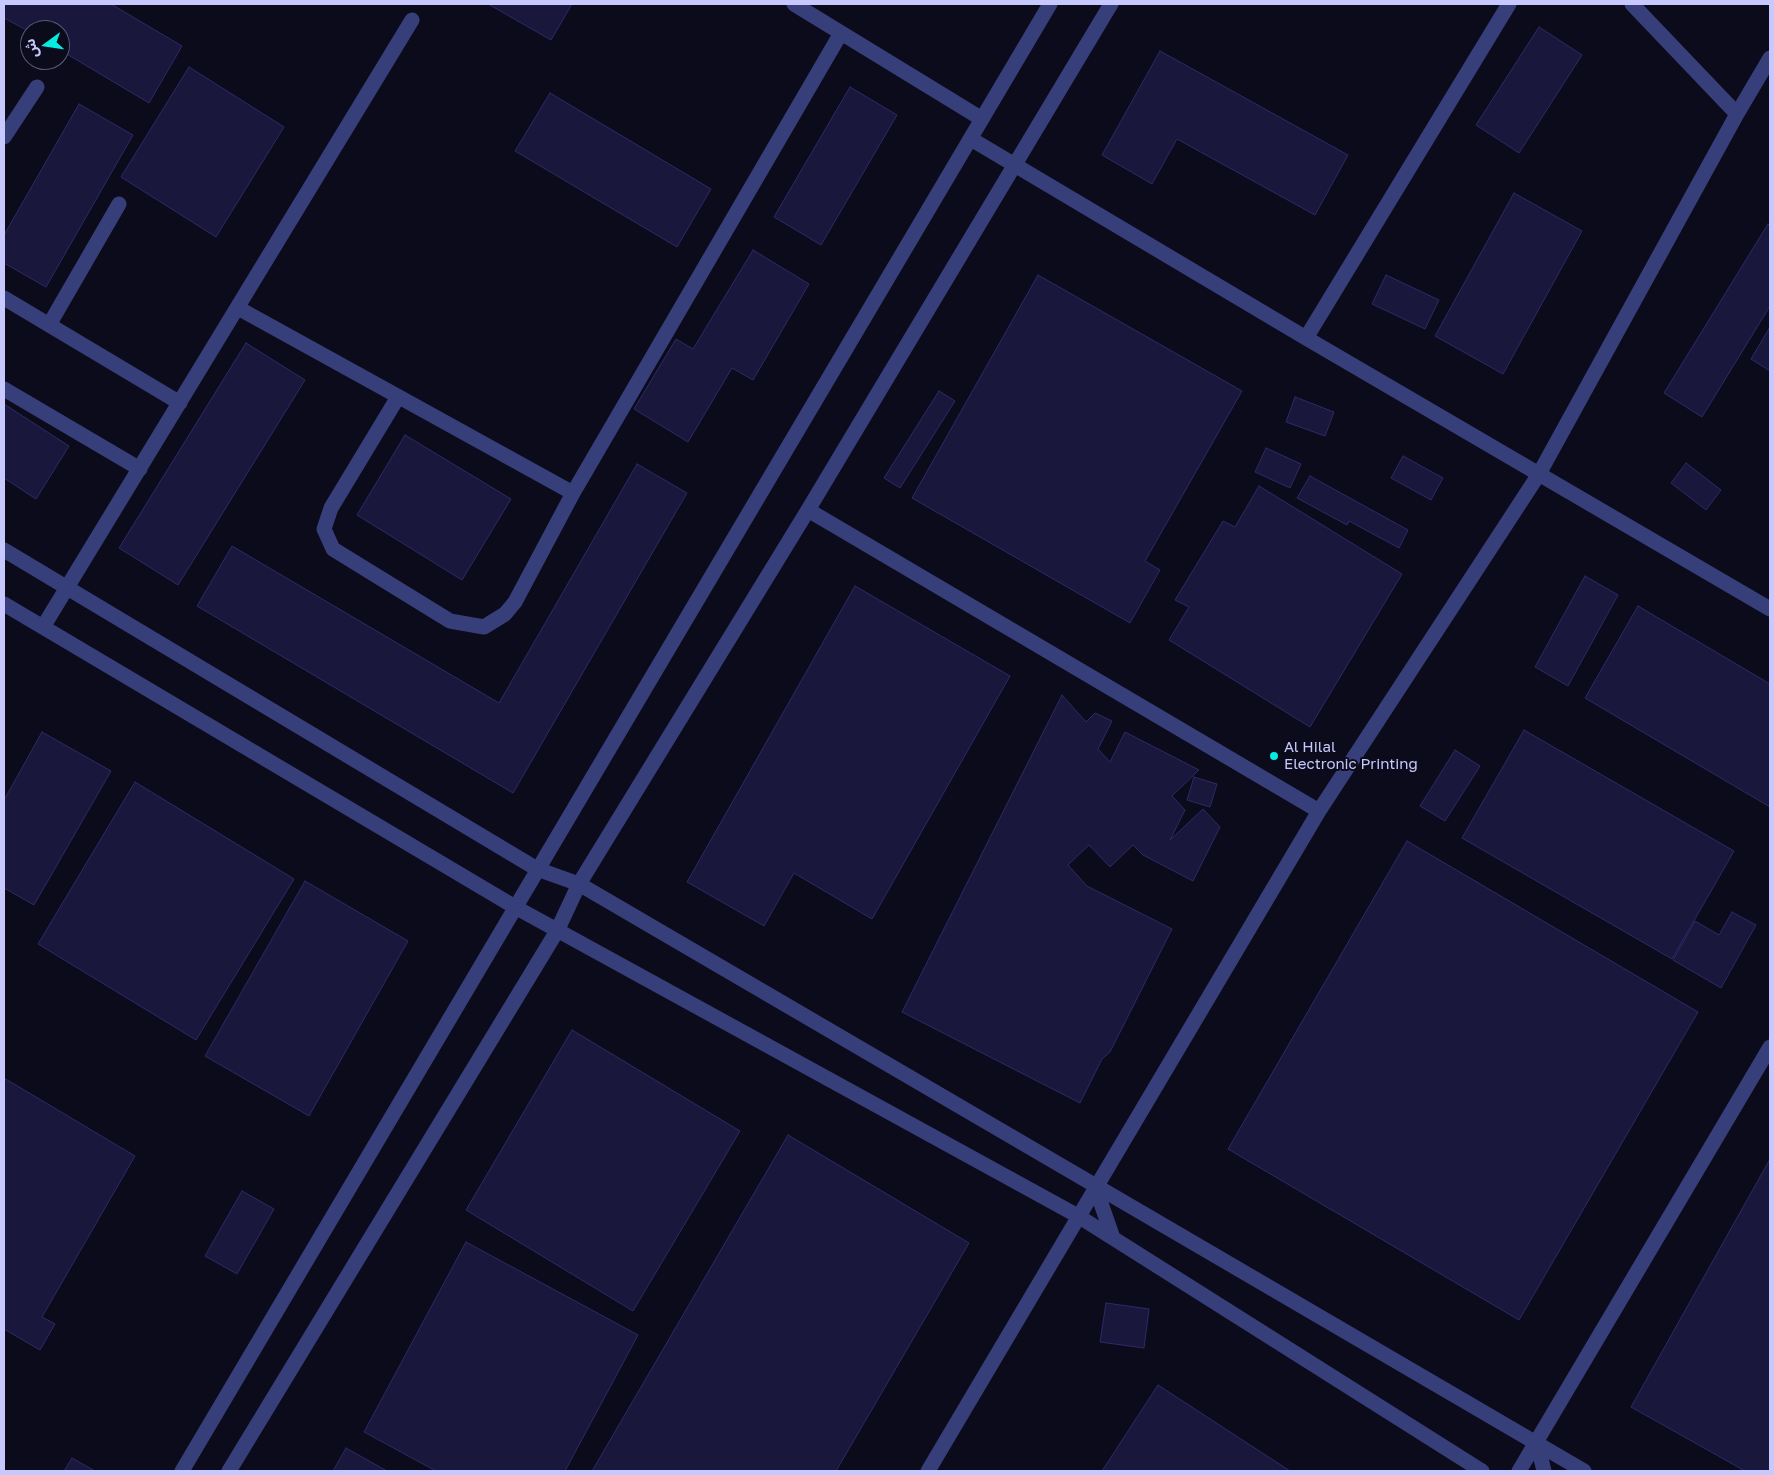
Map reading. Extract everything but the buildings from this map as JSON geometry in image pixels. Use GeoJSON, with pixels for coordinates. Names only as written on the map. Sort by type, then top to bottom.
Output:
{"type":"FeatureCollection","features":[{"type":"Feature","properties":{"kind":"street"},"geometry":{"type":"LineString","coordinates":[[794,4],[982,119]]}},
{"type":"Feature","properties":{"kind":"street"},"geometry":{"type":"LineString","coordinates":[[182,1471],[537,868],[1050,4]]}},
{"type":"Feature","properties":{"kind":"street"},"geometry":{"type":"LineString","coordinates":[[229,1471],[557,931],[579,884],[808,510],[1111,4]]}},
{"type":"Feature","properties":{"kind":"street"},"geometry":{"type":"LineString","coordinates":[[1306,338],[1509,4]]}},
{"type":"Feature","properties":{"kind":"street"},"geometry":{"type":"LineString","coordinates":[[1632,4],[1737,114]]}},
{"type":"Feature","properties":{"kind":"street"},"geometry":{"type":"LineString","coordinates":[[43,627],[412,20]]}},
{"type":"Feature","properties":{"kind":"street"},"geometry":{"type":"LineString","coordinates":[[398,397],[331,508],[324,529],[333,549],[450,621],[484,627],[505,614],[516,602],[573,493],[841,33]]}},
{"type":"Feature","properties":{"kind":"street"},"geometry":{"type":"LineString","coordinates":[[928,1471],[1319,811],[1539,474],[1737,114],[1770,58]]}},
{"type":"Feature","properties":{"kind":"street"},"geometry":{"type":"LineString","coordinates":[[4,137],[37,87]]}},
{"type":"Feature","properties":{"kind":"street"},"geometry":{"type":"LineString","coordinates":[[971,139],[1770,610]]}},
{"type":"Feature","properties":{"kind":"street"},"geometry":{"type":"LineString","coordinates":[[49,325],[119,204]]}},
{"type":"Feature","properties":{"kind":"street"},"geometry":{"type":"LineString","coordinates":[[4,298],[180,403]]}},
{"type":"Feature","properties":{"kind":"street"},"geometry":{"type":"LineString","coordinates":[[238,308],[573,493]]}},
{"type":"Feature","properties":{"kind":"street"},"geometry":{"type":"LineString","coordinates":[[4,389],[140,469]]}},
{"type":"Feature","properties":{"kind":"street"},"geometry":{"type":"LineString","coordinates":[[808,510],[1319,811]]}},
{"type":"Feature","properties":{"kind":"street"},"geometry":{"type":"LineString","coordinates":[[4,550],[537,868],[579,884],[1584,1471]]}},
{"type":"Feature","properties":{"kind":"street"},"geometry":{"type":"LineString","coordinates":[[4,604],[514,907],[1078,1216],[1482,1471]]}},
{"type":"Feature","properties":{"kind":"street"},"geometry":{"type":"LineString","coordinates":[[1520,1471],[1770,1047]]}},
{"type":"Feature","properties":{"kind":"street"},"geometry":{"type":"LineString","coordinates":[[1096,1186],[1113,1238]]}},
{"type":"Feature","properties":{"kind":"street"},"geometry":{"type":"LineString","coordinates":[[1537,1442],[1544,1471]]}},
{"type":"Feature","properties":{"kind":"place","name":"Al Hilal Electronic Printing"},"geometry":{"type":"Point","coordinates":[1274,756]}}]}
